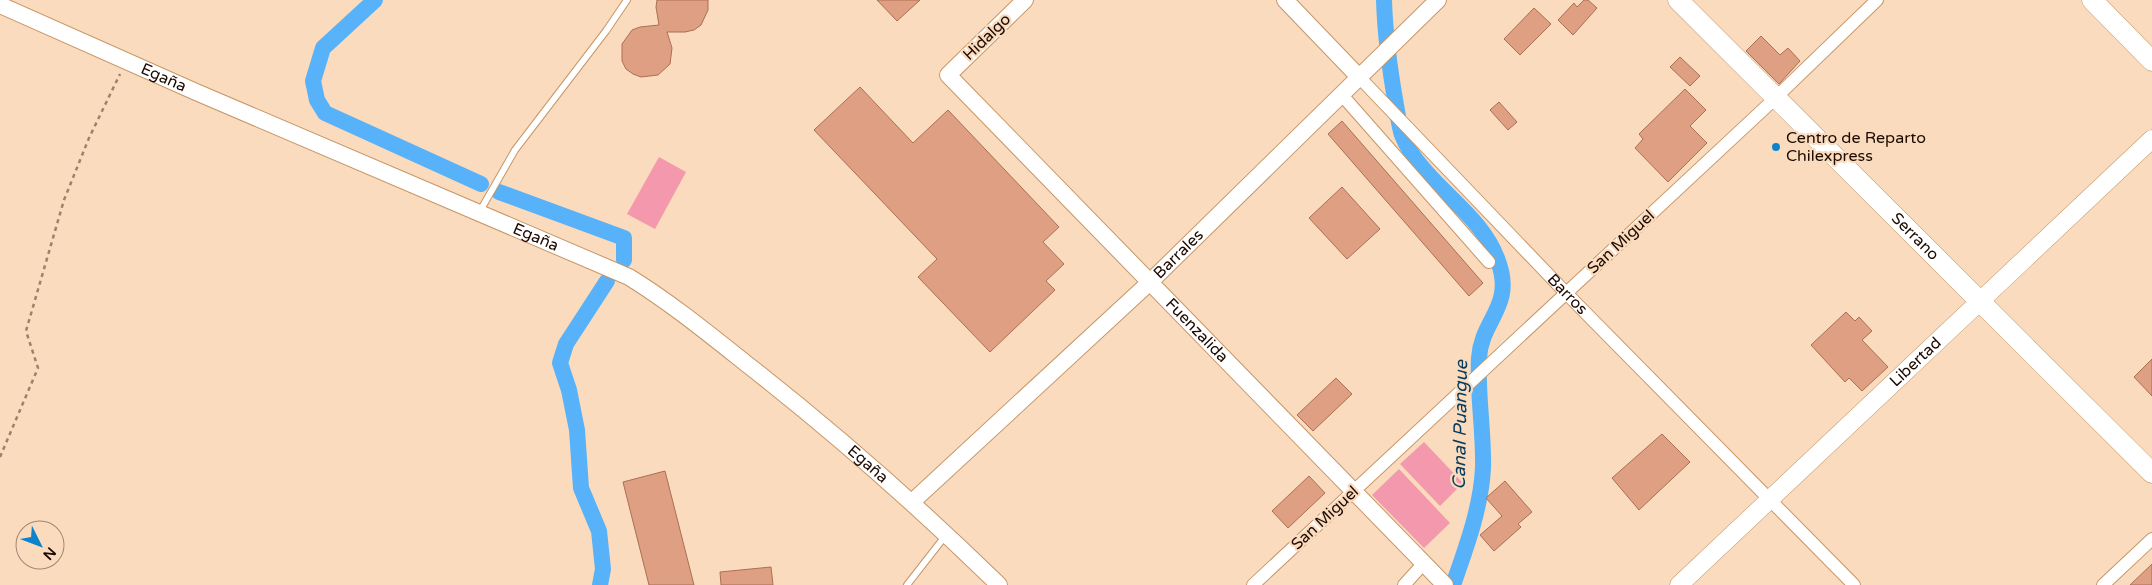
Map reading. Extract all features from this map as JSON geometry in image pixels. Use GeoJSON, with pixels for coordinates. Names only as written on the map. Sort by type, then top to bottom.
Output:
{"type":"FeatureCollection","features":[{"type":"Feature","properties":{"kind":"main road","name":"Serrano"},"geometry":{"type":"LineString","coordinates":[[1678,0],[2152,473]]}},
{"type":"Feature","properties":{"kind":"main road"},"geometry":{"type":"LineString","coordinates":[[2092,0],[2152,61]]}},
{"type":"Feature","properties":{"kind":"main road","name":"Libertad"},"geometry":{"type":"LineString","coordinates":[[1679,585],[2152,139]]}},
{"type":"Feature","properties":{"kind":"street","name":"Hidalgo"},"geometry":{"type":"LineString","coordinates":[[948,75],[1025,0]]}},
{"type":"Feature","properties":{"kind":"street","name":"Barros"},"geometry":{"type":"LineString","coordinates":[[1285,0],[1566,293],[1854,585]]}},
{"type":"Feature","properties":{"kind":"street","name":"Barrales"},"geometry":{"type":"LineString","coordinates":[[912,502],[1150,282],[1438,0]]}},
{"type":"Feature","properties":{"kind":"street","name":"San Miguel"},"geometry":{"type":"LineString","coordinates":[[1253,585],[1877,0]]}},
{"type":"Feature","properties":{"kind":"street","name":"Egaña"},"geometry":{"type":"LineString","coordinates":[[0,5],[629,277],[674,306],[822,424],[912,502],[999,585]]}},
{"type":"Feature","properties":{"kind":"street","name":"Fuenzalida"},"geometry":{"type":"LineString","coordinates":[[948,75],[1444,584]]}},
{"type":"Feature","properties":{"kind":"street"},"geometry":{"type":"LineString","coordinates":[[1341,94],[1489,262]]}},
{"type":"Feature","properties":{"kind":"street"},"geometry":{"type":"LineString","coordinates":[[2103,585],[2152,539]]}},
{"type":"Feature","properties":{"kind":"street"},"geometry":{"type":"LineString","coordinates":[[1404,585],[1424,563]]}},
{"type":"Feature","properties":{"kind":"lane"},"geometry":{"type":"LineString","coordinates":[[480,212],[515,150],[606,31],[627,0]]}},
{"type":"Feature","properties":{"kind":"lane"},"geometry":{"type":"LineString","coordinates":[[907,585],[946,534]]}},
{"type":"Feature","properties":{"kind":"path"},"geometry":{"type":"LineString","coordinates":[[0,457],[38,368],[26,331],[64,200],[89,138],[126,61]]}},
{"type":"Feature","properties":{"kind":"shaded area"},"geometry":{"type":"Polygon","coordinates":[[[659,157],[686,172],[655,229],[627,214],[659,157]]]}},
{"type":"Feature","properties":{"kind":"shaded area"},"geometry":{"type":"Polygon","coordinates":[[[1424,442],[1463,483],[1440,506],[1400,464],[1424,442]]]}},
{"type":"Feature","properties":{"kind":"shaded area"},"geometry":{"type":"Polygon","coordinates":[[[1399,469],[1450,523],[1424,548],[1372,495],[1399,469]]]}},
{"type":"Feature","properties":{"kind":"building"},"geometry":{"type":"Polygon","coordinates":[[[657,0],[708,0],[708,10],[701,25],[694,30],[667,32],[672,48],[670,64],[658,75],[641,77],[626,69],[622,61],[622,44],[632,30],[659,25],[656,7],[657,0]]]}},
{"type":"Feature","properties":{"kind":"building"},"geometry":{"type":"Polygon","coordinates":[[[877,0],[920,0],[897,21],[877,0]]]}},
{"type":"Feature","properties":{"kind":"building"},"geometry":{"type":"Polygon","coordinates":[[[1584,0],[1588,0],[1597,8],[1573,35],[1558,20],[1574,3],[1577,7],[1584,0]]]}},
{"type":"Feature","properties":{"kind":"building"},"geometry":{"type":"Polygon","coordinates":[[[1534,8],[1551,24],[1520,55],[1504,39],[1534,8]]]}},
{"type":"Feature","properties":{"kind":"building"},"geometry":{"type":"Polygon","coordinates":[[[1761,36],[1780,55],[1788,48],[1800,61],[1779,84],[1746,51],[1761,36]]]}},
{"type":"Feature","properties":{"kind":"building"},"geometry":{"type":"Polygon","coordinates":[[[1680,57],[1700,76],[1690,86],[1670,67],[1680,57]]]}},
{"type":"Feature","properties":{"kind":"building"},"geometry":{"type":"Polygon","coordinates":[[[860,87],[913,143],[948,110],[1059,227],[1043,242],[1064,264],[1046,281],[1055,290],[990,352],[918,277],[937,259],[814,130],[860,87]]]}},
{"type":"Feature","properties":{"kind":"building"},"geometry":{"type":"Polygon","coordinates":[[[1685,89],[1706,110],[1690,126],[1707,143],[1668,182],[1635,148],[1643,139],[1639,134],[1685,89]]]}},
{"type":"Feature","properties":{"kind":"building"},"geometry":{"type":"Polygon","coordinates":[[[1499,102],[1517,122],[1508,130],[1490,110],[1499,102]]]}},
{"type":"Feature","properties":{"kind":"building"},"geometry":{"type":"Polygon","coordinates":[[[1342,121],[1483,283],[1469,296],[1328,134],[1342,121]]]}},
{"type":"Feature","properties":{"kind":"building"},"geometry":{"type":"Polygon","coordinates":[[[1342,187],[1380,229],[1347,259],[1309,218],[1342,187]]]}},
{"type":"Feature","properties":{"kind":"building"},"geometry":{"type":"Polygon","coordinates":[[[1846,312],[1855,321],[1859,317],[1872,331],[1862,340],[1888,367],[1862,391],[1849,378],[1845,382],[1811,345],[1846,312]]]}},
{"type":"Feature","properties":{"kind":"building"},"geometry":{"type":"Polygon","coordinates":[[[2152,359],[2152,396],[2134,377],[2152,359]]]}},
{"type":"Feature","properties":{"kind":"building"},"geometry":{"type":"Polygon","coordinates":[[[1336,378],[1352,394],[1313,431],[1297,415],[1336,378]]]}},
{"type":"Feature","properties":{"kind":"building"},"geometry":{"type":"Polygon","coordinates":[[[1662,434],[1690,462],[1639,510],[1612,478],[1662,434]]]}},
{"type":"Feature","properties":{"kind":"building"},"geometry":{"type":"Polygon","coordinates":[[[665,471],[694,585],[649,585],[623,482],[665,471]]]}},
{"type":"Feature","properties":{"kind":"building"},"geometry":{"type":"Polygon","coordinates":[[[1309,476],[1325,493],[1288,528],[1272,511],[1309,476]]]}},
{"type":"Feature","properties":{"kind":"building"},"geometry":{"type":"Polygon","coordinates":[[[1505,481],[1532,512],[1518,524],[1521,527],[1494,551],[1480,535],[1502,516],[1486,498],[1505,481]]]}},
{"type":"Feature","properties":{"kind":"building"},"geometry":{"type":"Polygon","coordinates":[[[2152,564],[2152,585],[2130,585],[2152,564]]]}},
{"type":"Feature","properties":{"kind":"building"},"geometry":{"type":"Polygon","coordinates":[[[771,567],[773,585],[721,585],[720,572],[771,567]]]}},
{"type":"Feature","properties":{"kind":"waterway"},"geometry":{"type":"LineString","coordinates":[[375,0],[323,48],[313,81],[317,100],[325,113],[481,184]]}},
{"type":"Feature","properties":{"kind":"waterway","name":"Canal Puangue"},"geometry":{"type":"LineString","coordinates":[[1384,0],[1390,66],[1402,135],[1419,164],[1475,222],[1484,234],[1498,261],[1502,277],[1500,301],[1485,333],[1479,358],[1483,454],[1482,483],[1472,528],[1453,585]]}},
{"type":"Feature","properties":{"kind":"waterway"},"geometry":{"type":"LineString","coordinates":[[499,192],[624,238],[624,260]]}},
{"type":"Feature","properties":{"kind":"waterway"},"geometry":{"type":"LineString","coordinates":[[600,585],[603,569],[599,531],[581,488],[577,430],[569,390],[560,363],[566,344],[607,281]]}},
{"type":"Feature","properties":{"kind":"place","name":"Centro de Reparto Chilexpress"},"geometry":{"type":"Point","coordinates":[1776,147]}}]}
